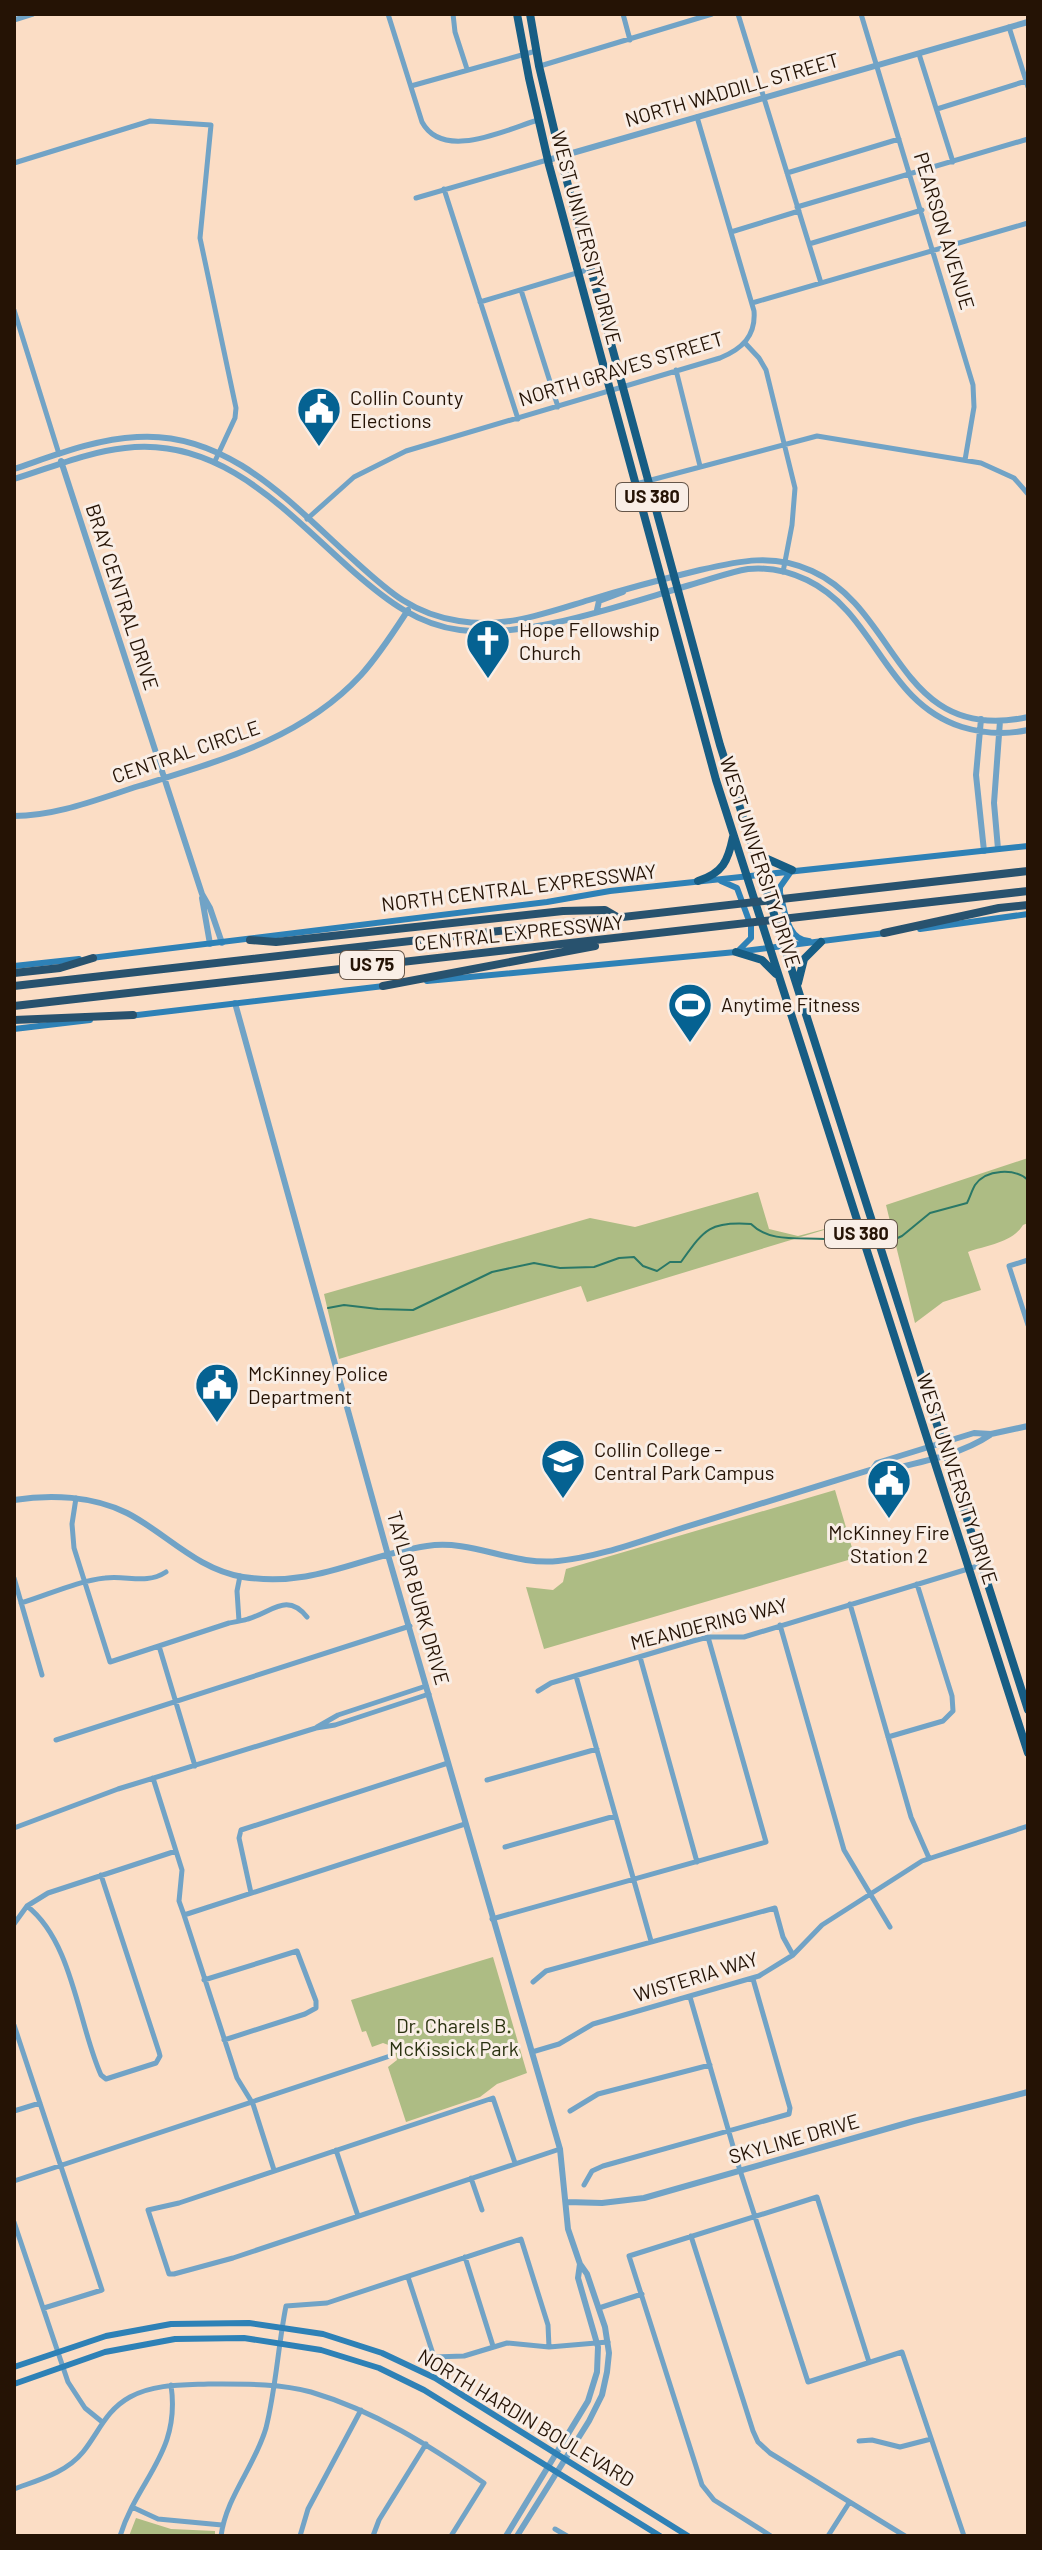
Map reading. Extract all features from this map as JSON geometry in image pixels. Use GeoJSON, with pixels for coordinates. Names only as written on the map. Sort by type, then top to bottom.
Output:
{"type":"FeatureCollection","features":[{"type":"Feature","properties":{"kind":"highway","name":"WEST UNIVERSITY DRIVE"},"geometry":{"type":"LineString","coordinates":[[517,14],[548,160],[734,836],[1028,1753]]}},
{"type":"Feature","properties":{"kind":"highway","name":"WEST UNIVERSITY DRIVE"},"geometry":{"type":"LineString","coordinates":[[530,14],[560,157],[677,588],[750,841],[1028,1710]]}},
{"type":"Feature","properties":{"kind":"highway"},"geometry":{"type":"LineString","coordinates":[[698,881],[723,868],[734,836]]}},
{"type":"Feature","properties":{"kind":"highway"},"geometry":{"type":"LineString","coordinates":[[750,841],[765,858],[792,870]]}},
{"type":"Feature","properties":{"kind":"highway","name":"CENTRAL EXPRESSWAY"},"geometry":{"type":"LineString","coordinates":[[14,986],[1028,871]]}},
{"type":"Feature","properties":{"kind":"highway","name":"CENTRAL EXPRESSWAY"},"geometry":{"type":"LineString","coordinates":[[14,1006],[1028,891]]}},
{"type":"Feature","properties":{"kind":"highway"},"geometry":{"type":"LineString","coordinates":[[884,933],[999,908],[1028,905]]}},
{"type":"Feature","properties":{"kind":"highway"},"geometry":{"type":"LineString","coordinates":[[250,940],[276,942],[563,911],[605,910],[617,917]]}},
{"type":"Feature","properties":{"kind":"highway"},"geometry":{"type":"LineString","coordinates":[[383,986],[658,934]]}},
{"type":"Feature","properties":{"kind":"highway"},"geometry":{"type":"LineString","coordinates":[[798,988],[804,959],[821,942]]}},
{"type":"Feature","properties":{"kind":"highway"},"geometry":{"type":"LineString","coordinates":[[736,952],[762,960],[780,979]]}},
{"type":"Feature","properties":{"kind":"highway"},"geometry":{"type":"LineString","coordinates":[[14,973],[60,968],[93,958]]}},
{"type":"Feature","properties":{"kind":"highway"},"geometry":{"type":"LineString","coordinates":[[14,1020],[133,1015]]}},
{"type":"Feature","properties":{"kind":"highway"},"geometry":{"type":"LineString","coordinates":[[808,1070],[821,1065]]}},
{"type":"Feature","properties":{"kind":"main road","name":"NORTH CENTRAL EXPRESSWAY"},"geometry":{"type":"LineString","coordinates":[[14,966],[250,940],[746,875],[1028,846]]}},
{"type":"Feature","properties":{"kind":"main road"},"geometry":{"type":"LineString","coordinates":[[792,870],[780,890],[791,930],[799,940],[821,942]]}},
{"type":"Feature","properties":{"kind":"main road"},"geometry":{"type":"LineString","coordinates":[[713,879],[735,886],[748,916],[751,938],[736,952]]}},
{"type":"Feature","properties":{"kind":"main road"},"geometry":{"type":"LineString","coordinates":[[14,1029],[383,986],[784,947],[1028,914]]}},
{"type":"Feature","properties":{"kind":"main road","name":"NORTH HARDIN BOULEVARD"},"geometry":{"type":"LineString","coordinates":[[14,2367],[116,2334],[171,2324],[223,2322],[282,2327],[353,2343],[418,2369],[688,2536]]}},
{"type":"Feature","properties":{"kind":"main road","name":"NORTH HARDIN BOULEVARD"},"geometry":{"type":"LineString","coordinates":[[14,2384],[115,2350],[175,2339],[225,2337],[279,2341],[342,2355],[405,2380],[660,2536]]}},
{"type":"Feature","properties":{"kind":"street"},"geometry":{"type":"LineString","coordinates":[[17,17],[33,14]]}},
{"type":"Feature","properties":{"kind":"street"},"geometry":{"type":"LineString","coordinates":[[388,14],[426,128],[434,137],[455,142],[538,120]]}},
{"type":"Feature","properties":{"kind":"street"},"geometry":{"type":"LineString","coordinates":[[453,14],[455,32],[467,69]]}},
{"type":"Feature","properties":{"kind":"street"},"geometry":{"type":"LineString","coordinates":[[623,14],[631,40]]}},
{"type":"Feature","properties":{"kind":"street"},"geometry":{"type":"LineString","coordinates":[[539,66],[712,14]]}},
{"type":"Feature","properties":{"kind":"street"},"geometry":{"type":"LineString","coordinates":[[738,14],[821,283]]}},
{"type":"Feature","properties":{"kind":"street","name":"PEARSON AVENUE"},"geometry":{"type":"LineString","coordinates":[[861,14],[975,393],[965,460]]}},
{"type":"Feature","properties":{"kind":"street","name":"NORTH WADDILL STREET"},"geometry":{"type":"LineString","coordinates":[[416,198],[1028,22]]}},
{"type":"Feature","properties":{"kind":"street"},"geometry":{"type":"LineString","coordinates":[[937,109],[1027,84],[1009,27]]}},
{"type":"Feature","properties":{"kind":"street"},"geometry":{"type":"LineString","coordinates":[[411,86],[536,51]]}},
{"type":"Feature","properties":{"kind":"street"},"geometry":{"type":"LineString","coordinates":[[919,54],[953,162]]}},
{"type":"Feature","properties":{"kind":"street"},"geometry":{"type":"LineString","coordinates":[[697,117],[752,303],[1028,223]]}},
{"type":"Feature","properties":{"kind":"street"},"geometry":{"type":"LineString","coordinates":[[14,163],[150,121],[211,125],[200,238],[236,408],[235,418],[215,461]]}},
{"type":"Feature","properties":{"kind":"street"},"geometry":{"type":"LineString","coordinates":[[787,173],[899,139]]}},
{"type":"Feature","properties":{"kind":"street"},"geometry":{"type":"LineString","coordinates":[[731,232],[911,173],[1028,139]]}},
{"type":"Feature","properties":{"kind":"street"},"geometry":{"type":"LineString","coordinates":[[444,189],[518,419]]}},
{"type":"Feature","properties":{"kind":"street"},"geometry":{"type":"LineString","coordinates":[[809,244],[922,210]]}},
{"type":"Feature","properties":{"kind":"street"},"geometry":{"type":"LineString","coordinates":[[480,302],[591,268]]}},
{"type":"Feature","properties":{"kind":"street"},"geometry":{"type":"LineString","coordinates":[[521,290],[558,407]]}},
{"type":"Feature","properties":{"kind":"street","name":"NORTH GRAVES STREET"},"geometry":{"type":"LineString","coordinates":[[301,525],[340,488],[373,466],[406,451],[726,356],[745,343],[754,327],[752,303]]}},
{"type":"Feature","properties":{"kind":"street","name":"BRAY CENTRAL DRIVE"},"geometry":{"type":"LineString","coordinates":[[14,310],[202,894],[210,944]]}},
{"type":"Feature","properties":{"kind":"street"},"geometry":{"type":"LineString","coordinates":[[745,343],[763,363],[786,442],[795,488],[783,572]]}},
{"type":"Feature","properties":{"kind":"street"},"geometry":{"type":"LineString","coordinates":[[676,370],[700,466]]}},
{"type":"Feature","properties":{"kind":"street"},"geometry":{"type":"LineString","coordinates":[[14,469],[111,440],[148,436],[183,441],[220,452],[258,475],[408,610],[468,623],[523,619],[662,579],[742,560],[785,562],[811,570],[844,592],[908,677],[926,695],[955,712],[981,719],[1000,721],[1028,717]]}},
{"type":"Feature","properties":{"kind":"street"},"geometry":{"type":"LineString","coordinates":[[636,484],[804,437],[830,436],[965,460],[1004,471],[1028,494]]}},
{"type":"Feature","properties":{"kind":"street"},"geometry":{"type":"LineString","coordinates":[[14,479],[103,452],[147,446],[185,451],[215,461],[254,484],[373,589],[434,624],[459,630],[498,632],[525,628],[748,569],[783,572],[810,581],[836,598],[902,686],[923,707],[948,722],[979,732],[999,734],[1028,730]]}},
{"type":"Feature","properties":{"kind":"street"},"geometry":{"type":"LineString","coordinates":[[597,610],[599,601],[630,588]]}},
{"type":"Feature","properties":{"kind":"street","name":"CENTRAL CIRCLE"},"geometry":{"type":"LineString","coordinates":[[14,816],[62,810],[250,750],[314,716],[360,675],[408,610]]}},
{"type":"Feature","properties":{"kind":"street"},"geometry":{"type":"LineString","coordinates":[[523,619],[525,628]]}},
{"type":"Feature","properties":{"kind":"street"},"geometry":{"type":"LineString","coordinates":[[981,719],[976,775],[984,851]]}},
{"type":"Feature","properties":{"kind":"street"},"geometry":{"type":"LineString","coordinates":[[998,849],[994,813],[1000,721]]}},
{"type":"Feature","properties":{"kind":"street"},"geometry":{"type":"LineString","coordinates":[[976,775],[995,775]]}},
{"type":"Feature","properties":{"kind":"street","name":"BRAY CENTRAL DRIVE"},"geometry":{"type":"LineString","coordinates":[[202,894],[222,943]]}},
{"type":"Feature","properties":{"kind":"street","name":"TAYLOR BURK DRIVE"},"geometry":{"type":"LineString","coordinates":[[235,1003],[388,1555],[560,2149],[568,2229],[580,2264]]}},
{"type":"Feature","properties":{"kind":"street"},"geometry":{"type":"LineString","coordinates":[[1028,1260],[1009,1266],[1028,1325]]}},
{"type":"Feature","properties":{"kind":"street"},"geometry":{"type":"LineString","coordinates":[[14,1500],[30,1497],[76,1498],[106,1505],[127,1513],[196,1559],[240,1576],[306,1578],[388,1555],[453,1544],[531,1561],[557,1561],[579,1558],[873,1469],[879,1472],[974,1433],[991,1434],[1028,1426]]}},
{"type":"Feature","properties":{"kind":"street"},"geometry":{"type":"LineString","coordinates":[[932,1452],[945,1454],[977,1443],[991,1434]]}},
{"type":"Feature","properties":{"kind":"street"},"geometry":{"type":"LineString","coordinates":[[76,1498],[72,1524],[74,1548],[110,1662],[288,1604],[299,1608],[307,1617]]}},
{"type":"Feature","properties":{"kind":"street","name":"MEANDERING WAY"},"geometry":{"type":"LineString","coordinates":[[538,1691],[551,1683],[708,1637],[741,1638],[981,1565]]}},
{"type":"Feature","properties":{"kind":"street"},"geometry":{"type":"LineString","coordinates":[[21,1603],[105,1578],[144,1580],[166,1572]]}},
{"type":"Feature","properties":{"kind":"street"},"geometry":{"type":"LineString","coordinates":[[239,1621],[237,1591],[240,1576]]}},
{"type":"Feature","properties":{"kind":"street"},"geometry":{"type":"LineString","coordinates":[[14,1578],[42,1675]]}},
{"type":"Feature","properties":{"kind":"street"},"geometry":{"type":"LineString","coordinates":[[888,1737],[943,1721],[953,1711],[952,1696],[917,1584]]}},
{"type":"Feature","properties":{"kind":"street"},"geometry":{"type":"LineString","coordinates":[[850,1604],[911,1817],[929,1858]]}},
{"type":"Feature","properties":{"kind":"street"},"geometry":{"type":"LineString","coordinates":[[780,1625],[842,1844],[890,1927]]}},
{"type":"Feature","properties":{"kind":"street"},"geometry":{"type":"LineString","coordinates":[[56,1740],[410,1626]]}},
{"type":"Feature","properties":{"kind":"street"},"geometry":{"type":"LineString","coordinates":[[492,1919],[766,1842],[708,1637]]}},
{"type":"Feature","properties":{"kind":"street"},"geometry":{"type":"LineString","coordinates":[[159,1646],[195,1766]]}},
{"type":"Feature","properties":{"kind":"street"},"geometry":{"type":"LineString","coordinates":[[640,1657],[697,1862]]}},
{"type":"Feature","properties":{"kind":"street"},"geometry":{"type":"LineString","coordinates":[[576,1676],[651,1941]]}},
{"type":"Feature","properties":{"kind":"street"},"geometry":{"type":"LineString","coordinates":[[316,1728],[338,1715],[426,1686]]}},
{"type":"Feature","properties":{"kind":"street"},"geometry":{"type":"LineString","coordinates":[[14,1828],[153,1778],[429,1694]]}},
{"type":"Feature","properties":{"kind":"street"},"geometry":{"type":"LineString","coordinates":[[487,1780],[597,1749]]}},
{"type":"Feature","properties":{"kind":"street"},"geometry":{"type":"LineString","coordinates":[[251,1893],[239,1838],[241,1830],[448,1763]]}},
{"type":"Feature","properties":{"kind":"street"},"geometry":{"type":"LineString","coordinates":[[153,1778],[182,1870],[179,1901],[237,2078],[253,2104],[274,2170]]}},
{"type":"Feature","properties":{"kind":"street"},"geometry":{"type":"LineString","coordinates":[[505,1847],[615,1816]]}},
{"type":"Feature","properties":{"kind":"street"},"geometry":{"type":"LineString","coordinates":[[184,1915],[465,1824]]}},
{"type":"Feature","properties":{"kind":"street","name":"WISTERIA WAY"},"geometry":{"type":"LineString","coordinates":[[532,2052],[559,2044],[593,2024],[753,1979],[793,1955],[822,1925],[929,1858],[1028,1826]]}},
{"type":"Feature","properties":{"kind":"street"},"geometry":{"type":"LineString","coordinates":[[14,1924],[27,1906],[48,1893],[176,1851]]}},
{"type":"Feature","properties":{"kind":"street"},"geometry":{"type":"LineString","coordinates":[[27,1906],[55,1941],[103,2078],[156,2063],[160,2056],[101,1875]]}},
{"type":"Feature","properties":{"kind":"street"},"geometry":{"type":"LineString","coordinates":[[533,1982],[546,1971],[775,1908],[783,1937],[793,1955]]}},
{"type":"Feature","properties":{"kind":"street"},"geometry":{"type":"LineString","coordinates":[[204,1980],[297,1951],[316,2001],[314,2010],[224,2040]]}},
{"type":"Feature","properties":{"kind":"street"},"geometry":{"type":"LineString","coordinates":[[584,2185],[592,2171],[603,2166],[789,2114],[790,2108],[753,1979]]}},
{"type":"Feature","properties":{"kind":"street"},"geometry":{"type":"LineString","coordinates":[[690,1997],[741,2172],[808,2382],[902,2352],[964,2536]]}},
{"type":"Feature","properties":{"kind":"street"},"geometry":{"type":"LineString","coordinates":[[14,2025],[102,2290],[44,2308]]}},
{"type":"Feature","properties":{"kind":"street"},"geometry":{"type":"LineString","coordinates":[[14,2181],[390,2056]]}},
{"type":"Feature","properties":{"kind":"street"},"geometry":{"type":"LineString","coordinates":[[570,2111],[593,2096],[710,2065]]}},
{"type":"Feature","properties":{"kind":"street","name":"SKYLINE DRIVE"},"geometry":{"type":"LineString","coordinates":[[567,2202],[602,2203],[644,2198],[910,2122],[1028,2092]]}},
{"type":"Feature","properties":{"kind":"street"},"geometry":{"type":"LineString","coordinates":[[515,2163],[493,2098],[179,2203],[148,2210],[169,2274],[233,2258],[560,2149]]}},
{"type":"Feature","properties":{"kind":"street"},"geometry":{"type":"LineString","coordinates":[[14,2111],[40,2103]]}},
{"type":"Feature","properties":{"kind":"street"},"geometry":{"type":"LineString","coordinates":[[336,2150],[358,2216]]}},
{"type":"Feature","properties":{"kind":"street"},"geometry":{"type":"LineString","coordinates":[[471,2178],[482,2210]]}},
{"type":"Feature","properties":{"kind":"street"},"geometry":{"type":"LineString","coordinates":[[771,2536],[706,2492],[629,2256],[817,2197],[869,2362]]}},
{"type":"Feature","properties":{"kind":"street"},"geometry":{"type":"LineString","coordinates":[[14,2222],[75,2395],[101,2421]]}},
{"type":"Feature","properties":{"kind":"street"},"geometry":{"type":"LineString","coordinates":[[691,2236],[756,2438],[770,2453],[905,2536]]}},
{"type":"Feature","properties":{"kind":"street"},"geometry":{"type":"LineString","coordinates":[[221,2536],[222,2525],[266,2428],[286,2306],[327,2303],[521,2239],[548,2325],[549,2347]]}},
{"type":"Feature","properties":{"kind":"street"},"geometry":{"type":"LineString","coordinates":[[465,2257],[493,2346]]}},
{"type":"Feature","properties":{"kind":"street"},"geometry":{"type":"LineString","coordinates":[[517,2536],[566,2461],[602,2395],[608,2342],[587,2274],[580,2264]]}},
{"type":"Feature","properties":{"kind":"street"},"geometry":{"type":"LineString","coordinates":[[506,2536],[593,2390],[599,2359],[598,2344],[578,2278],[580,2264]]}},
{"type":"Feature","properties":{"kind":"street"},"geometry":{"type":"LineString","coordinates":[[408,2277],[434,2357],[464,2356],[493,2346],[521,2343],[549,2347],[608,2342]]}},
{"type":"Feature","properties":{"kind":"street"},"geometry":{"type":"LineString","coordinates":[[599,2308],[642,2294]]}},
{"type":"Feature","properties":{"kind":"street"},"geometry":{"type":"LineString","coordinates":[[120,2536],[132,2507],[164,2451],[172,2429],[171,2385]]}},
{"type":"Feature","properties":{"kind":"street"},"geometry":{"type":"LineString","coordinates":[[14,2489],[44,2478],[76,2459],[101,2421],[131,2396],[171,2385],[273,2386],[309,2392],[361,2410],[426,2444],[484,2483],[451,2536]]}},
{"type":"Feature","properties":{"kind":"street"},"geometry":{"type":"LineString","coordinates":[[300,2536],[308,2509],[361,2410]]}},
{"type":"Feature","properties":{"kind":"street"},"geometry":{"type":"LineString","coordinates":[[859,2441],[872,2440],[900,2447],[931,2439]]}},
{"type":"Feature","properties":{"kind":"street"},"geometry":{"type":"LineString","coordinates":[[373,2536],[379,2520],[426,2444]]}},
{"type":"Feature","properties":{"kind":"street"},"geometry":{"type":"LineString","coordinates":[[828,2536],[849,2503]]}},
{"type":"Feature","properties":{"kind":"street"},"geometry":{"type":"LineString","coordinates":[[132,2507],[158,2519],[222,2525]]}},
{"type":"Feature","properties":{"kind":"street"},"geometry":{"type":"LineString","coordinates":[[555,2529],[567,2536]]}},
{"type":"Feature","properties":{"kind":"green space"},"geometry":{"type":"Polygon","coordinates":[[[1028,1158],[1028,1223],[1006,1240],[968,1252],[981,1290],[943,1302],[915,1323],[886,1205],[1028,1158]]]}},
{"type":"Feature","properties":{"kind":"green space"},"geometry":{"type":"Polygon","coordinates":[[[758,1192],[769,1229],[798,1236],[847,1223],[587,1302],[581,1286],[339,1359],[324,1294],[590,1218],[635,1227],[758,1192]]]}},
{"type":"Feature","properties":{"kind":"green space"},"geometry":{"type":"Polygon","coordinates":[[[835,1490],[855,1558],[544,1649],[526,1587],[553,1590],[563,1582],[566,1569],[835,1490]]]}},
{"type":"Feature","properties":{"kind":"green space","name":"Dr. Charels B. McKissick Park"},"geometry":{"type":"Polygon","coordinates":[[[493,1957],[527,2073],[497,2084],[480,2097],[406,2122],[388,2067],[397,2060],[394,2047],[383,2043],[372,2047],[366,2031],[362,2032],[351,2000],[493,1957]]]}},
{"type":"Feature","properties":{"kind":"green space"},"geometry":{"type":"Polygon","coordinates":[[[136,2518],[171,2529],[215,2531],[215,2536],[129,2536],[136,2518]]]}},
{"type":"Feature","properties":{"kind":"waterway"},"geometry":{"type":"LineString","coordinates":[[891,1241],[930,1213],[967,1203],[975,1185],[986,1176],[1008,1172],[1028,1180]]}},
{"type":"Feature","properties":{"kind":"waterway"},"geometry":{"type":"LineString","coordinates":[[328,1308],[344,1305],[413,1310],[492,1272],[534,1263],[560,1268],[594,1267],[619,1258],[634,1257],[643,1266],[657,1271],[670,1262],[681,1262],[702,1235],[726,1224],[751,1224],[776,1237],[825,1239],[856,1245]]}},
{"type":"Feature","properties":{"kind":"place","name":"Collin County Elections"},"geometry":{"type":"Point","coordinates":[319,448]}},
{"type":"Feature","properties":{"kind":"place","name":"Hope Fellowship Church"},"geometry":{"type":"Point","coordinates":[488,680]}},
{"type":"Feature","properties":{"kind":"place","name":"Anytime Fitness"},"geometry":{"type":"Point","coordinates":[690,1044]}},
{"type":"Feature","properties":{"kind":"place","name":"McKinney Police Department"},"geometry":{"type":"Point","coordinates":[217,1424]}},
{"type":"Feature","properties":{"kind":"place","name":"Collin College - Central Park Campus"},"geometry":{"type":"Point","coordinates":[563,1500]}},
{"type":"Feature","properties":{"kind":"place","name":"McKinney Fire Station 2"},"geometry":{"type":"Point","coordinates":[889,1520]}}]}
